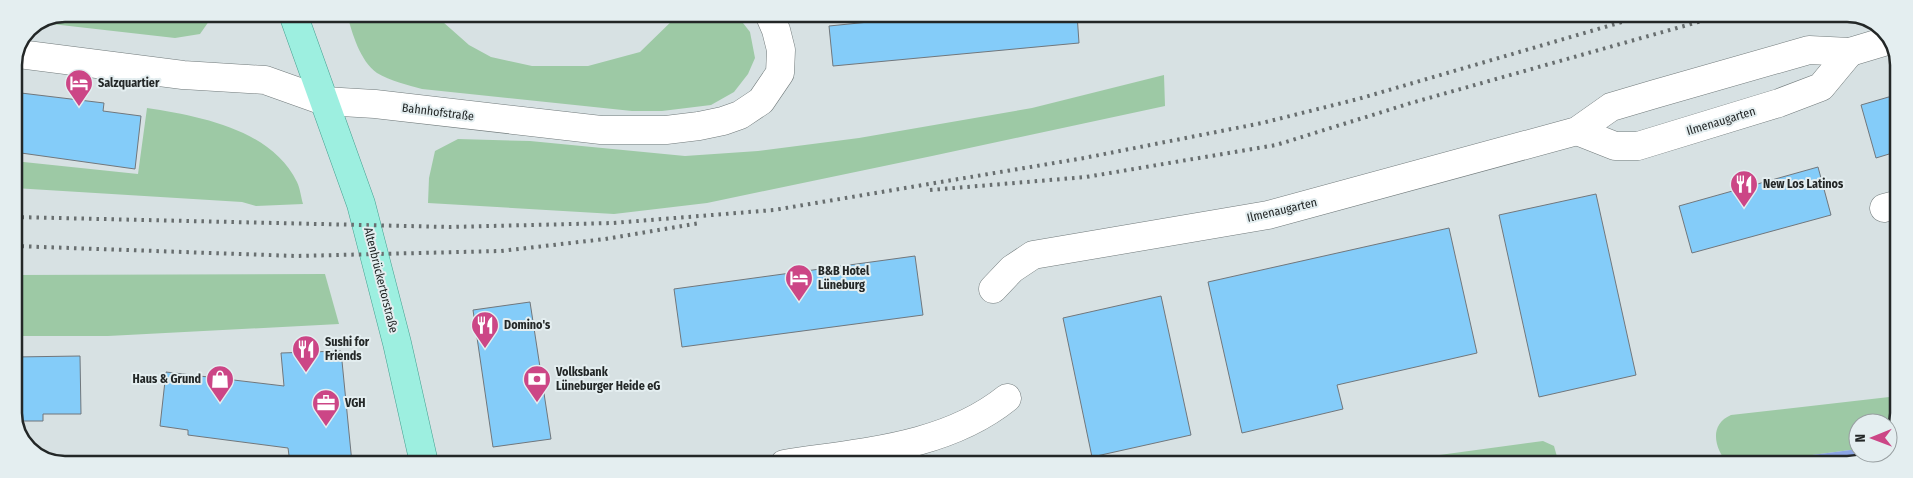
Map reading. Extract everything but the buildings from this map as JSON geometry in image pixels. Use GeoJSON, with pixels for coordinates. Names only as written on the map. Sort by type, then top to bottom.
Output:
{"type":"FeatureCollection","features":[{"type":"Feature","properties":{"kind":"main road","name":"Altenbrückertorstraße"},"geometry":{"type":"LineString","coordinates":[[296,22],[361,204],[397,343],[422,456]]}},
{"type":"Feature","properties":{"kind":"street","name":"Bahnhofstraße"},"geometry":{"type":"LineString","coordinates":[[24,55],[183,75],[266,80],[324,101],[375,104],[601,130],[666,130],[723,121],[740,115],[761,101],[772,88],[780,73],[781,50],[772,22]]}},
{"type":"Feature","properties":{"kind":"street","name":"Ilmenaugarten"},"geometry":{"type":"LineString","coordinates":[[993,289],[1012,269],[1033,255],[1268,215],[1577,131],[1611,107],[1809,50],[1850,52],[1883,42]]}},
{"type":"Feature","properties":{"kind":"street","name":"Ilmenaugarten"},"geometry":{"type":"LineString","coordinates":[[1577,131],[1615,146],[1638,146],[1779,103],[1821,87],[1850,52]]}},
{"type":"Feature","properties":{"kind":"street"},"geometry":{"type":"LineString","coordinates":[[838,456],[885,449],[937,437],[992,410],[1007,398]]}},
{"type":"Feature","properties":{"kind":"green space"},"geometry":{"type":"Polygon","coordinates":[[[66,22],[208,22],[200,34],[175,38],[54,24],[66,22]]]}},
{"type":"Feature","properties":{"kind":"green space"},"geometry":{"type":"Polygon","coordinates":[[[349,22],[443,22],[469,45],[491,57],[532,66],[588,66],[640,52],[671,22],[742,22],[750,32],[755,58],[748,74],[734,92],[711,105],[662,111],[632,111],[422,89],[377,73],[361,54],[349,22]]]}},
{"type":"Feature","properties":{"kind":"green space"},"geometry":{"type":"Polygon","coordinates":[[[1164,75],[1165,106],[707,203],[614,214],[428,203],[429,178],[435,151],[458,139],[530,141],[685,156],[758,151],[859,138],[1032,108],[1164,75]]]}},
{"type":"Feature","properties":{"kind":"green space"},"geometry":{"type":"Polygon","coordinates":[[[147,108],[189,115],[232,128],[252,137],[270,149],[285,164],[297,182],[303,204],[256,206],[242,202],[22,189],[22,162],[138,174],[147,108]]]}},
{"type":"Feature","properties":{"kind":"green space"},"geometry":{"type":"Polygon","coordinates":[[[325,274],[339,324],[108,336],[23,336],[23,275],[325,274]]]}},
{"type":"Feature","properties":{"kind":"green space"},"geometry":{"type":"Polygon","coordinates":[[[1890,397],[1890,413],[1848,413],[1848,450],[1804,456],[1722,456],[1716,438],[1719,425],[1731,415],[1890,397]]]}},
{"type":"Feature","properties":{"kind":"green space"},"geometry":{"type":"Polygon","coordinates":[[[1543,441],[1554,446],[1557,456],[1432,456],[1543,441]]]}},
{"type":"Feature","properties":{"kind":"water"},"geometry":{"type":"Polygon","coordinates":[[[1848,450],[1847,456],[1804,456],[1848,450]]]}},
{"type":"Feature","properties":{"kind":"railway"},"geometry":{"type":"LineString","coordinates":[[22,217],[450,227],[613,223],[774,210],[1084,158],[1262,123],[1358,99],[1622,22]]}},
{"type":"Feature","properties":{"kind":"railway"},"geometry":{"type":"LineString","coordinates":[[930,190],[1086,177],[1276,145],[1411,103],[1698,22]]}},
{"type":"Feature","properties":{"kind":"railway"},"geometry":{"type":"LineString","coordinates":[[23,246],[296,256],[501,251],[605,239],[700,223]]}},
{"type":"Feature","properties":{"kind":"place","name":"Salzquartier"},"geometry":{"type":"Point","coordinates":[79,107]}},
{"type":"Feature","properties":{"kind":"place","name":"New Los Latinos"},"geometry":{"type":"Point","coordinates":[1744,208]}},
{"type":"Feature","properties":{"kind":"place","name":"B&B Hotel Lüneburg"},"geometry":{"type":"Point","coordinates":[799,302]}},
{"type":"Feature","properties":{"kind":"place","name":"Domino's"},"geometry":{"type":"Point","coordinates":[485,349]}},
{"type":"Feature","properties":{"kind":"place","name":"Sushi for Friends"},"geometry":{"type":"Point","coordinates":[306,373]}},
{"type":"Feature","properties":{"kind":"place","name":"Haus & Grund"},"geometry":{"type":"Point","coordinates":[220,403]}},
{"type":"Feature","properties":{"kind":"place","name":"Volksbank Lüneburger Heide eG"},"geometry":{"type":"Point","coordinates":[537,403]}},
{"type":"Feature","properties":{"kind":"place","name":"VGH"},"geometry":{"type":"Point","coordinates":[326,427]}}]}
